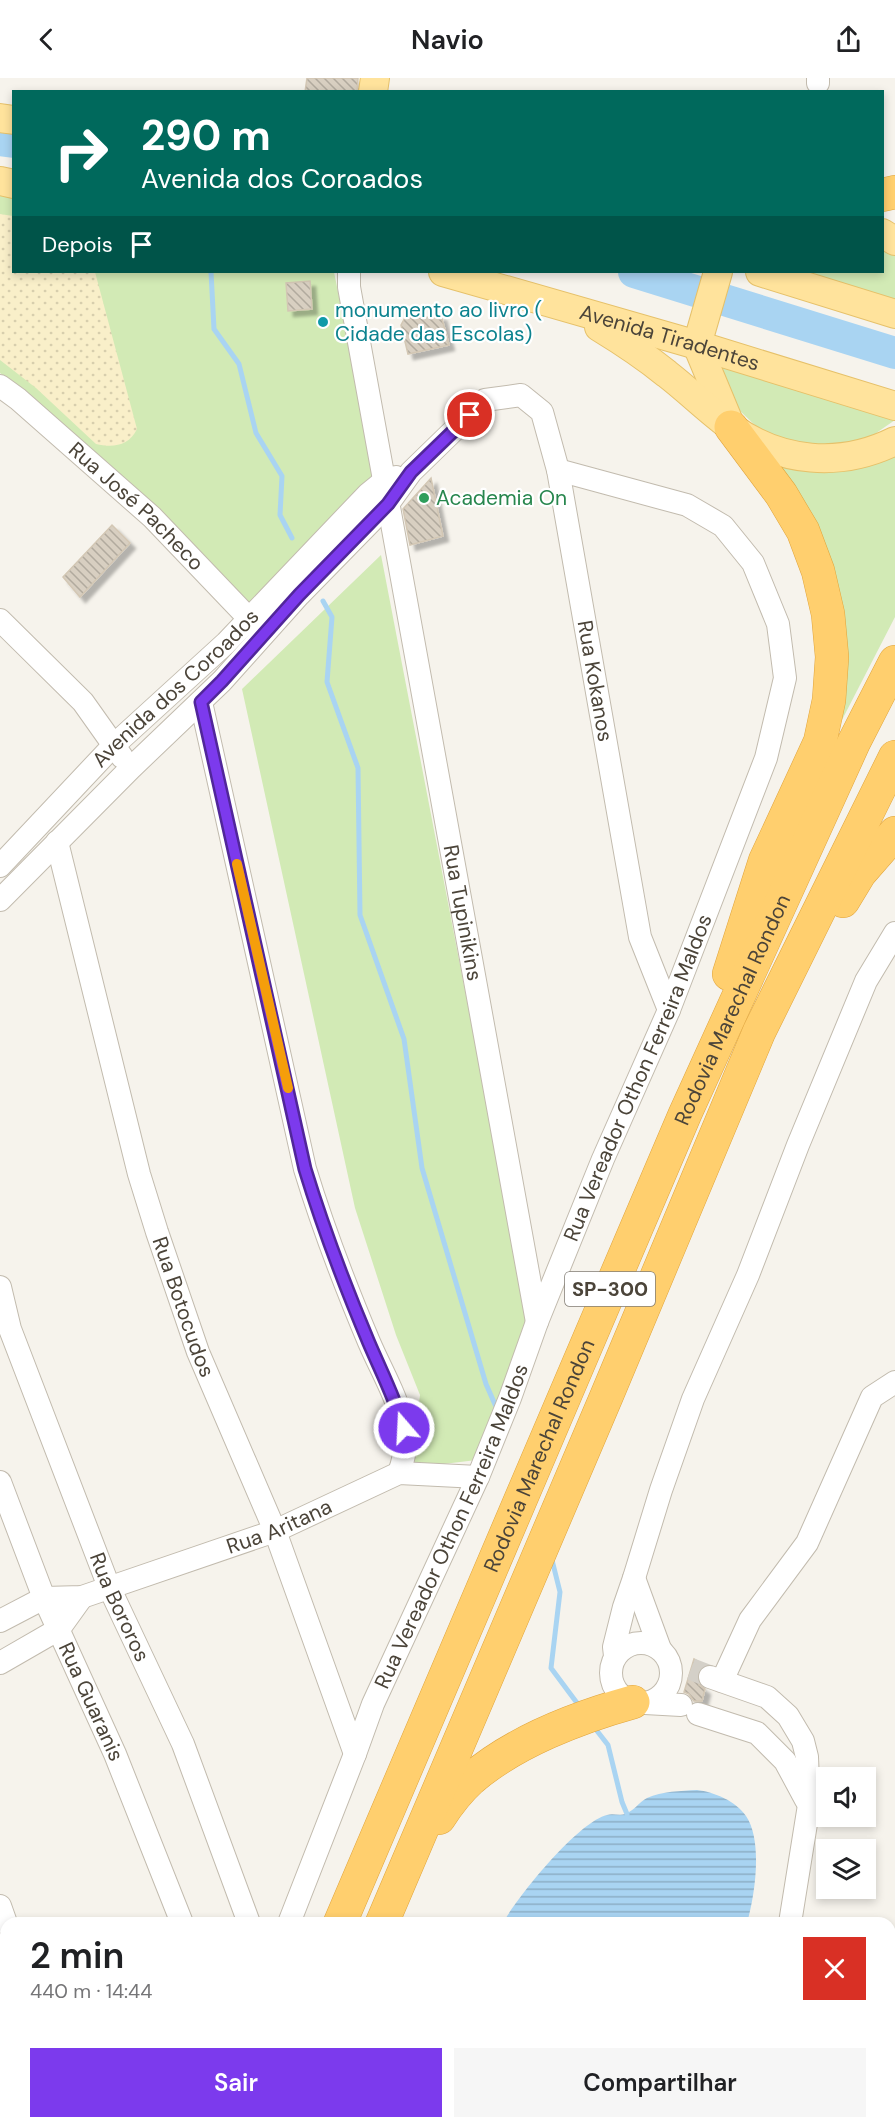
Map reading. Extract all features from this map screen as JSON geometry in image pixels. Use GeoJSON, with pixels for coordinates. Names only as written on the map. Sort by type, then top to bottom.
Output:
{"type":"FeatureCollection","features":[{"type":"Feature","properties":{"kind":"highway"},"geometry":{"type":"LineString","coordinates":[[685,1114],[765,861],[820,742],[830,689],[832,657],[828,614],[818,571],[802,531],[781,494],[731,427]]}},
{"type":"Feature","properties":{"kind":"highway","name":"Rodovia Marechal Rondon"},"geometry":{"type":"LineString","coordinates":[[343,1917],[685,1114],[854,742],[895,662]]}},
{"type":"Feature","properties":{"kind":"highway","name":"Rodovia Marechal Rondon"},"geometry":{"type":"LineString","coordinates":[[385,1916],[759,1032],[895,757]]}},
{"type":"Feature","properties":{"kind":"highway"},"geometry":{"type":"LineString","coordinates":[[759,1032],[860,873],[895,833]]}},
{"type":"Feature","properties":{"kind":"highway"},"geometry":{"type":"LineString","coordinates":[[385,1916],[438,1819],[452,1799],[472,1779],[503,1756],[555,1729],[581,1718],[639,1702]]}},
{"type":"Feature","properties":{"kind":"main road","name":"Avenida Tiradentes"},"geometry":{"type":"LineString","coordinates":[[445,273],[576,312],[698,342],[895,406]]}},
{"type":"Feature","properties":{"kind":"main road"},"geometry":{"type":"LineString","coordinates":[[718,273],[698,342],[731,427]]}},
{"type":"Feature","properties":{"kind":"main road"},"geometry":{"type":"LineString","coordinates":[[763,273],[895,314]]}},
{"type":"Feature","properties":{"kind":"main road"},"geometry":{"type":"LineString","coordinates":[[576,312],[666,372],[731,427],[777,452],[802,458],[854,457],[895,441]]}},
{"type":"Feature","properties":{"kind":"street","name":"Rua Tupinikins"},"geometry":{"type":"LineString","coordinates":[[349,273],[349,287],[537,1322]]}},
{"type":"Feature","properties":{"kind":"street","name":"Rua José Pacheco"},"geometry":{"type":"LineString","coordinates":[[0,386],[18,399],[152,517],[257,626]]}},
{"type":"Feature","properties":{"kind":"street","name":"Rua Kokanos"},"geometry":{"type":"LineString","coordinates":[[485,400],[521,395],[542,412],[558,470],[640,937],[669,1010]]}},
{"type":"Feature","properties":{"kind":"street","name":"Avenida dos Coroados"},"geometry":{"type":"LineString","coordinates":[[0,866],[113,746],[226,643],[257,626],[299,595],[388,504],[411,472],[485,400]]}},
{"type":"Feature","properties":{"kind":"street","name":"Rua Vereador Othon Ferreira Maldos"},"geometry":{"type":"LineString","coordinates":[[291,1917],[373,1704],[478,1477],[603,1159],[669,1010],[766,758],[785,678],[778,624],[753,563],[723,526],[687,505],[558,470]]}},
{"type":"Feature","properties":{"kind":"street","name":"Avenida dos Coroados"},"geometry":{"type":"LineString","coordinates":[[0,900],[131,768],[201,702],[257,626],[368,494],[384,481],[411,472]]}},
{"type":"Feature","properties":{"kind":"street"},"geometry":{"type":"LineString","coordinates":[[0,620],[83,702],[131,768]]}},
{"type":"Feature","properties":{"kind":"street"},"geometry":{"type":"LineString","coordinates":[[201,702],[305,1169],[317,1209],[404,1428],[405,1446],[399,1473]]}},
{"type":"Feature","properties":{"kind":"street","name":"Rua Botocudos"},"geometry":{"type":"LineString","coordinates":[[57,842],[139,1174],[157,1232],[198,1352],[275,1531],[355,1754]]}},
{"type":"Feature","properties":{"kind":"street"},"geometry":{"type":"LineString","coordinates":[[808,1805],[785,1761],[757,1733],[689,1709],[639,1702],[622,1696],[615,1688],[611,1676],[612,1664],[621,1617],[661,1490],[693,1399],[748,1275],[798,1145],[867,981],[895,933]]}},
{"type":"Feature","properties":{"kind":"street","name":"Rua Bororos"},"geometry":{"type":"LineString","coordinates":[[0,1287],[10,1329],[109,1587],[183,1744],[247,1917]]}},
{"type":"Feature","properties":{"kind":"street"},"geometry":{"type":"LineString","coordinates":[[707,1675],[807,1543],[872,1397],[895,1382]]}},
{"type":"Feature","properties":{"kind":"street","name":"Rua Aritana"},"geometry":{"type":"LineString","coordinates":[[0,1621],[44,1598],[82,1597],[275,1531],[399,1473],[478,1477]]}},
{"type":"Feature","properties":{"kind":"street","name":"Rua Guaranis"},"geometry":{"type":"LineString","coordinates":[[0,1482],[44,1598],[115,1754],[180,1917]]}},
{"type":"Feature","properties":{"kind":"street"},"geometry":{"type":"LineString","coordinates":[[634,1578],[671,1669],[665,1691],[656,1699],[639,1702]]}},
{"type":"Feature","properties":{"kind":"street"},"geometry":{"type":"LineString","coordinates":[[0,1663],[59,1629],[82,1597]]}},
{"type":"Feature","properties":{"kind":"street"},"geometry":{"type":"LineString","coordinates":[[615,1656],[626,1646],[638,1642],[650,1643],[664,1653],[707,1675],[767,1697],[788,1716],[803,1741],[807,1757],[808,1805],[791,1917]]}},
{"type":"Feature","properties":{"kind":"green space"},"geometry":{"type":"Polygon","coordinates":[[[0,195],[12,197],[12,273],[334,273],[375,474],[245,607],[46,410],[0,373],[0,195]]]}},
{"type":"Feature","properties":{"kind":"green space"},"geometry":{"type":"Polygon","coordinates":[[[884,244],[895,252],[895,300],[809,273],[884,273],[884,244]]]}},
{"type":"Feature","properties":{"kind":"green space"},"geometry":{"type":"Polygon","coordinates":[[[717,365],[895,420],[869,438],[823,450],[761,431],[738,409],[717,365]]]}},
{"type":"Feature","properties":{"kind":"green space"},"geometry":{"type":"Polygon","coordinates":[[[895,450],[895,617],[827,749],[843,669],[763,460],[800,470],[819,472],[895,450]]]}},
{"type":"Feature","properties":{"kind":"green space"},"geometry":{"type":"Polygon","coordinates":[[[381,555],[529,1323],[485,1459],[410,1468],[420,1395],[396,1335],[355,1208],[242,689],[381,555]]]}},
{"type":"Feature","properties":{"kind":"sand"},"geometry":{"type":"Polygon","coordinates":[[[0,214],[12,216],[12,273],[95,273],[137,429],[134,435],[120,444],[108,446],[96,444],[36,388],[0,360],[0,214]]]}},
{"type":"Feature","properties":{"kind":"water"},"geometry":{"type":"Polygon","coordinates":[[[697,1790],[717,1795],[737,1806],[746,1816],[751,1827],[756,1853],[755,1883],[748,1917],[507,1917],[535,1879],[565,1845],[581,1831],[609,1814],[625,1814],[644,1800],[672,1792],[697,1790]]]}},
{"type":"Feature","properties":{"kind":"building"},"geometry":{"type":"Polygon","coordinates":[[[307,78],[358,78],[357,90],[305,90],[307,78]]]}},
{"type":"Feature","properties":{"kind":"building"},"geometry":{"type":"Polygon","coordinates":[[[310,281],[312,309],[288,311],[286,283],[310,281]]]}},
{"type":"Feature","properties":{"kind":"building"},"geometry":{"type":"Polygon","coordinates":[[[409,310],[422,318],[441,315],[449,345],[408,354],[401,325],[409,310]]]}},
{"type":"Feature","properties":{"kind":"building","name":"Academia On"},"geometry":{"type":"Polygon","coordinates":[[[431,478],[443,536],[410,545],[403,509],[431,478]]]}},
{"type":"Feature","properties":{"kind":"building"},"geometry":{"type":"Polygon","coordinates":[[[112,525],[130,543],[80,597],[63,577],[112,525]]]}},
{"type":"Feature","properties":{"kind":"building"},"geometry":{"type":"Polygon","coordinates":[[[694,1659],[704,1665],[698,1672],[697,1679],[699,1685],[705,1689],[702,1701],[694,1701],[689,1694],[684,1692],[694,1659]]]}},
{"type":"Feature","properties":{"kind":"waterway"},"geometry":{"type":"LineString","coordinates":[[0,140],[12,142]]}},
{"type":"Feature","properties":{"kind":"waterway"},"geometry":{"type":"LineString","coordinates":[[211,273],[214,329],[239,364],[256,433],[282,476],[280,515],[292,538]]}},
{"type":"Feature","properties":{"kind":"waterway"},"geometry":{"type":"LineString","coordinates":[[637,273],[895,353]]}},
{"type":"Feature","properties":{"kind":"waterway"},"geometry":{"type":"LineString","coordinates":[[323,601],[332,617],[327,682],[358,768],[360,915],[404,1039],[422,1168],[486,1384],[497,1409]]}},
{"type":"Feature","properties":{"kind":"waterway"},"geometry":{"type":"LineString","coordinates":[[552,1560],[560,1592],[551,1668],[580,1707]]}},
{"type":"Feature","properties":{"kind":"waterway"},"geometry":{"type":"LineString","coordinates":[[594,1727],[608,1745],[627,1814]]}},
{"type":"Feature","properties":{"kind":"tunnel"},"geometry":{"type":"LineString","coordinates":[[691,1669],[709,1676]]}},
{"type":"Feature","properties":{"kind":"slow traffic"},"geometry":{"type":"LineString","coordinates":[[237,864],[288,1088]]}},
{"type":"Feature","properties":{"kind":"place","name":"monumento ao livro ( Cidade das Escolas)"},"geometry":{"type":"Point","coordinates":[323,322]}},
{"type":"Feature","properties":{"kind":"place","name":"Academia On"},"geometry":{"type":"Point","coordinates":[424,498]}},
{"type":"Feature","properties":{"kind":"route"},"geometry":{"type":"LineString","coordinates":[[404,1428],[339,1268],[305,1169],[201,702],[299,595],[388,504],[411,472],[470,415]]}}]}
